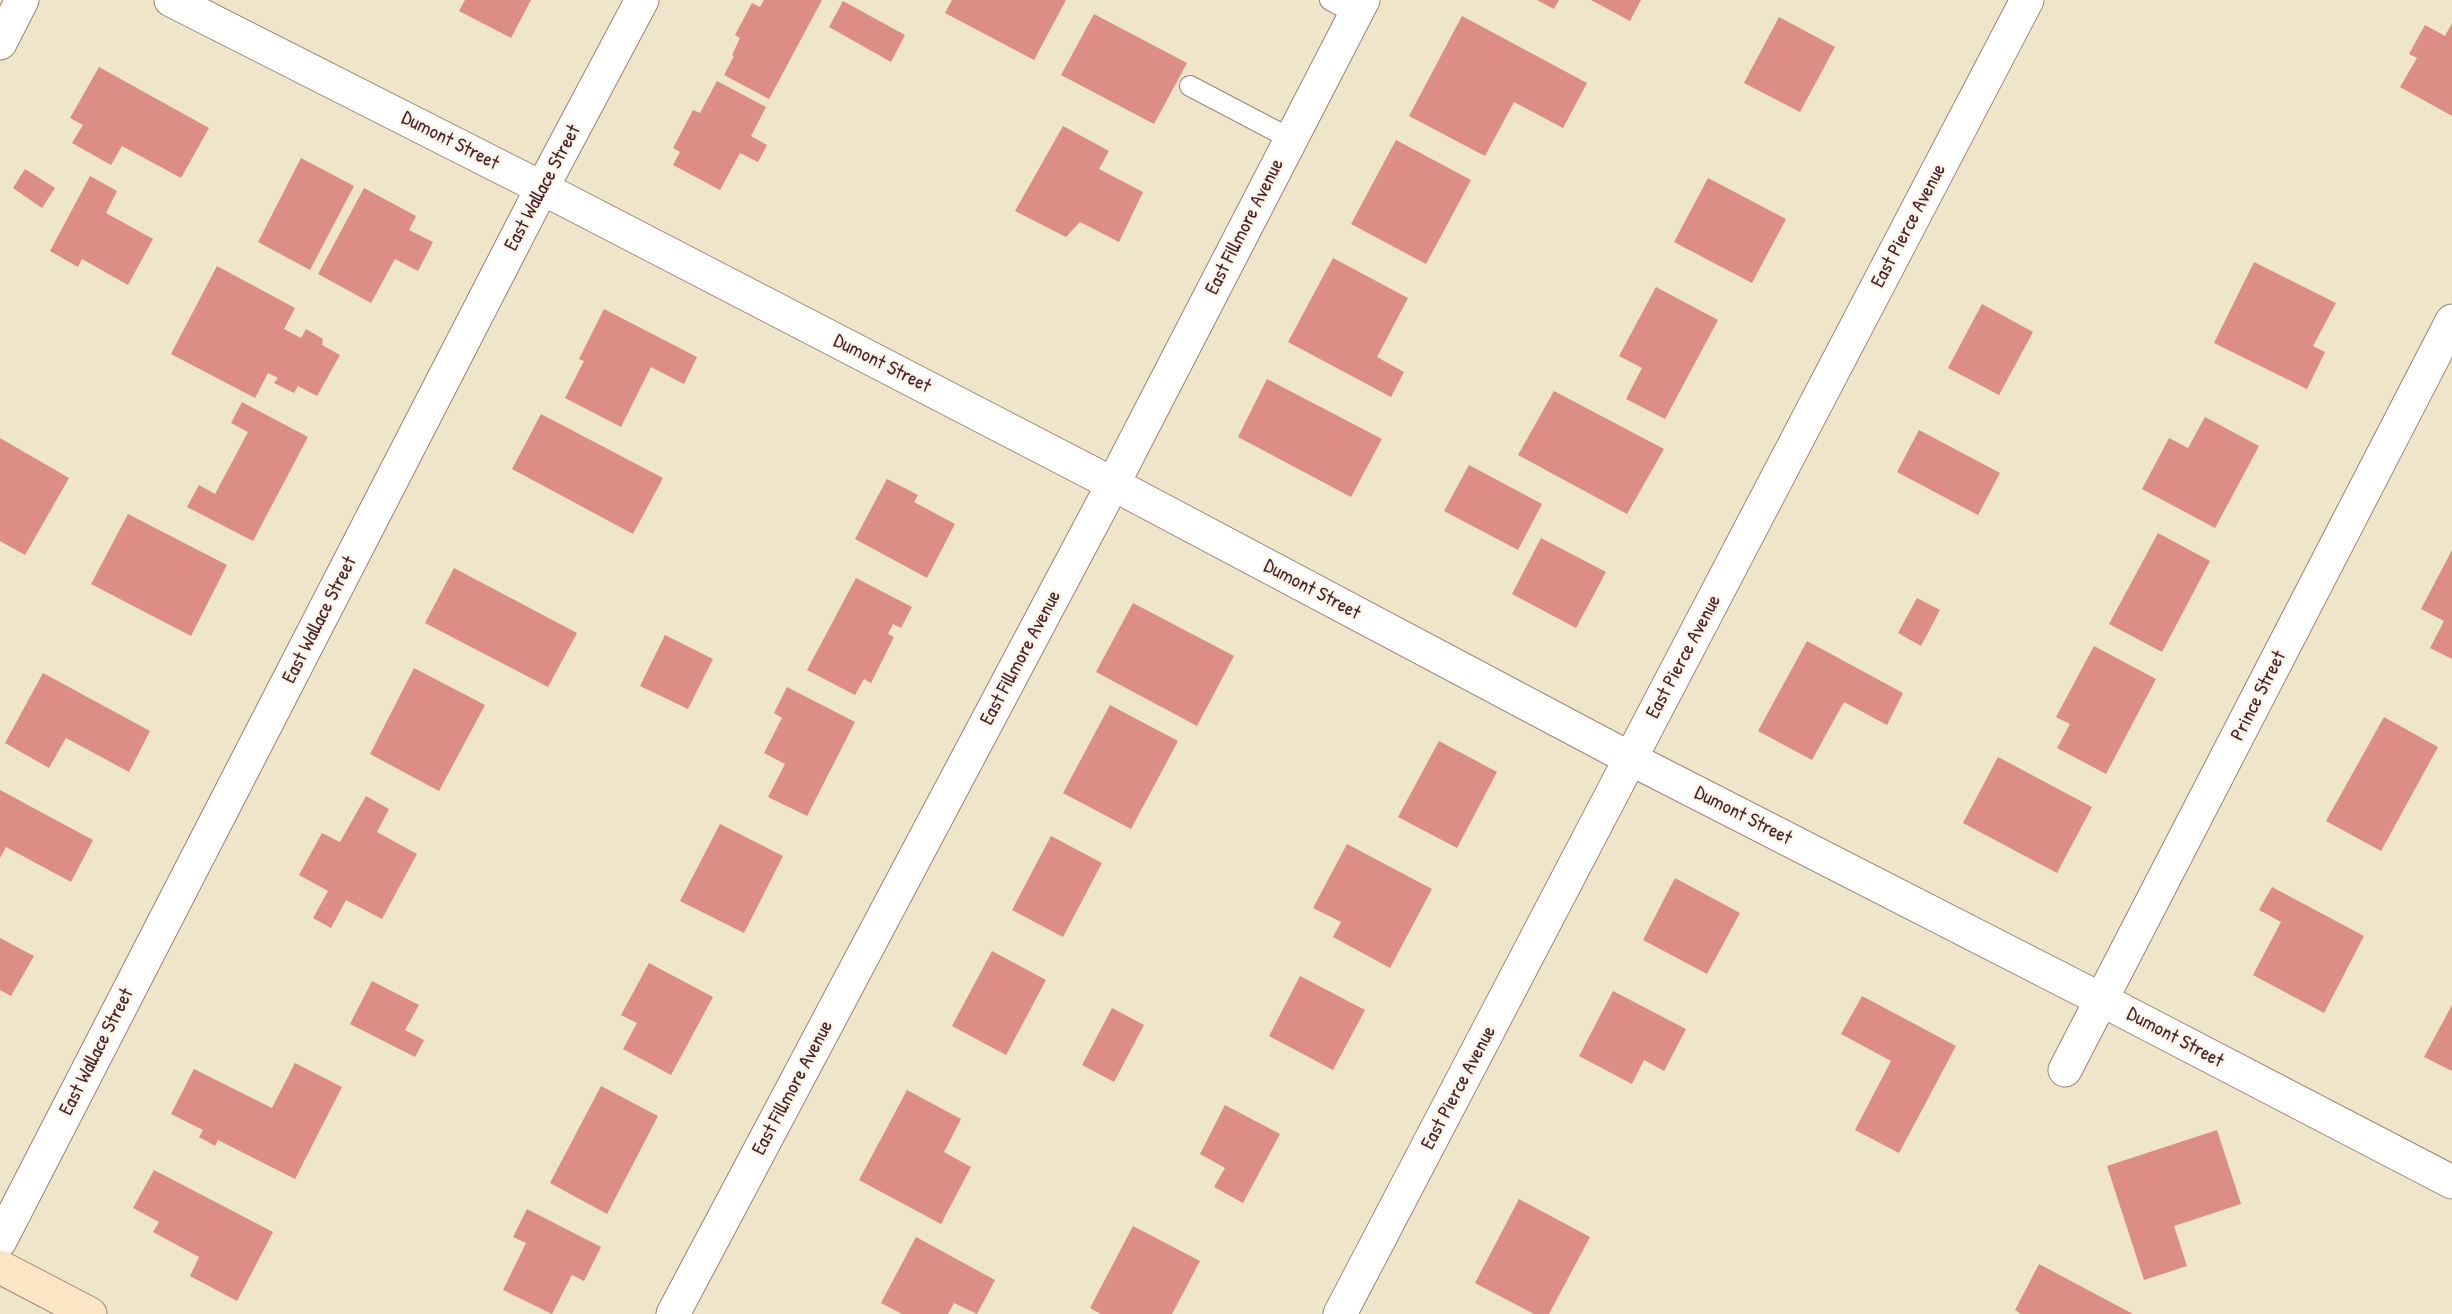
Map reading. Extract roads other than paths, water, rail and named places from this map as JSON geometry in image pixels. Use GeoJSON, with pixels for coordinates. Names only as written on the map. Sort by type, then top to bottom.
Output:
{"type":"FeatureCollection","features":[{"type":"Feature","properties":{"kind":"street"},"geometry":{"type":"LineString","coordinates":[[0,43],[22,0]]}},
{"type":"Feature","properties":{"kind":"street","name":"Dumont Street"},"geometry":{"type":"LineString","coordinates":[[171,0],[542,188],[1113,484],[1631,759],[2452,1182]]}},
{"type":"Feature","properties":{"kind":"street","name":"East Wallace Street"},"geometry":{"type":"LineString","coordinates":[[0,1241],[542,188],[642,0]]}},
{"type":"Feature","properties":{"kind":"street","name":"East Pierce Avenue"},"geometry":{"type":"LineString","coordinates":[[1340,1314],[2027,0]]}},
{"type":"Feature","properties":{"kind":"street","name":"East Fillmore Avenue"},"geometry":{"type":"LineString","coordinates":[[673,1314],[1113,484],[1291,139],[1350,4]]}},
{"type":"Feature","properties":{"kind":"street","name":"Prince Street"},"geometry":{"type":"LineString","coordinates":[[2065,1070],[2452,321]]}},
{"type":"Feature","properties":{"kind":"street"},"geometry":{"type":"LineString","coordinates":[[0,1267],[90,1314]]}},
{"type":"Feature","properties":{"kind":"lane"},"geometry":{"type":"LineString","coordinates":[[1190,86],[1291,139]]}}]}
